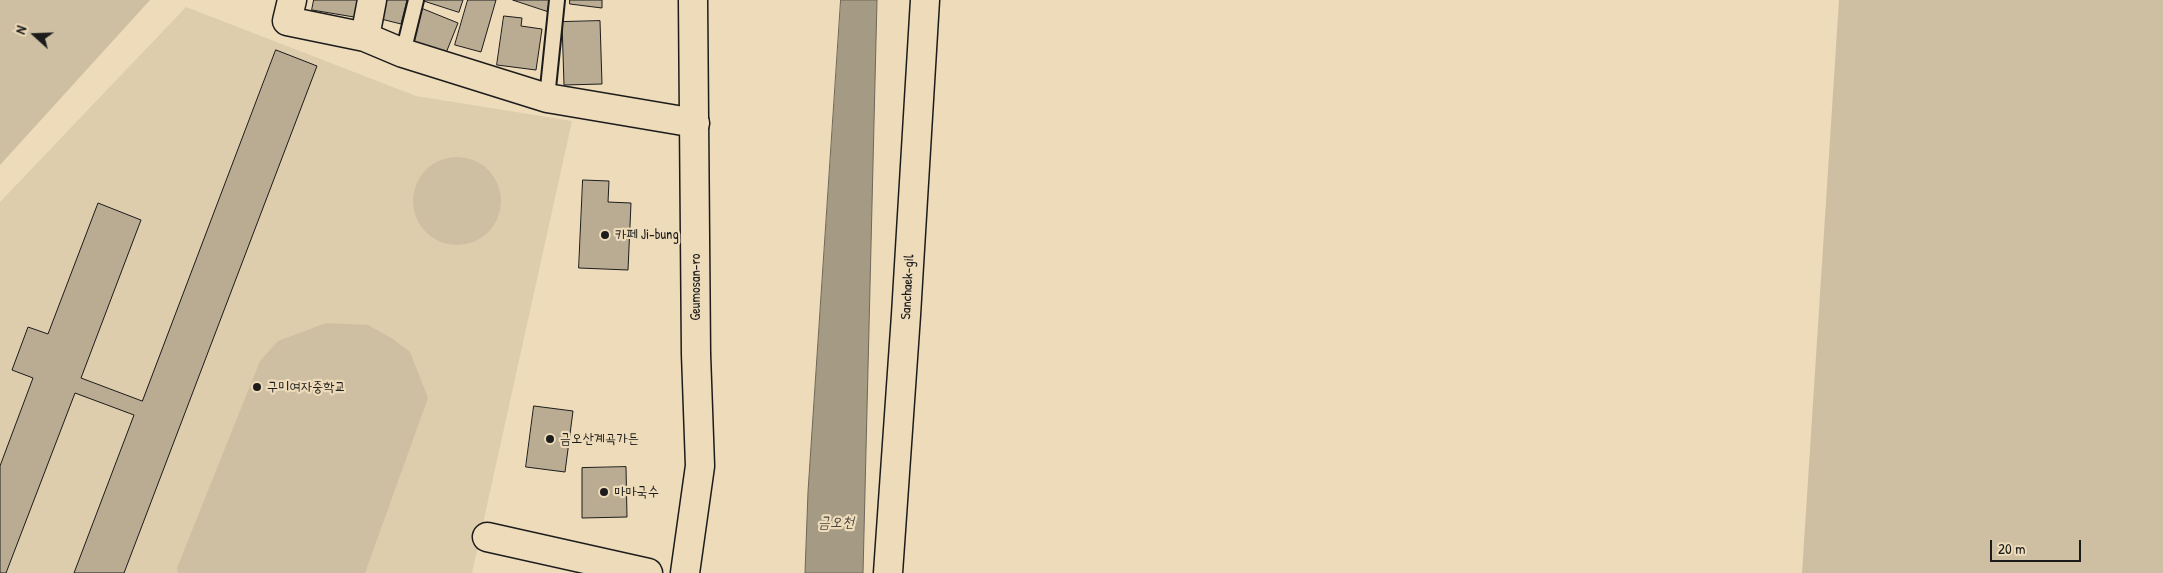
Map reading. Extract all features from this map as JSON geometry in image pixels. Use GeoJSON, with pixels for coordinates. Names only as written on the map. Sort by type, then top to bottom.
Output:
{"type":"FeatureCollection","features":[{"type":"Feature","properties":{"kind":"street"},"geometry":{"type":"LineString","coordinates":[[292,0],[287,22],[365,36],[403,53],[547,98],[695,123]]}},
{"type":"Feature","properties":{"kind":"street"},"geometry":{"type":"LineString","coordinates":[[365,36],[372,0]]}},
{"type":"Feature","properties":{"kind":"street","name":"Geumosan-ro"},"geometry":{"type":"LineString","coordinates":[[685,573],[700,466],[696,354],[693,0]]}},
{"type":"Feature","properties":{"kind":"street","name":"Sanchaek-gil"},"geometry":{"type":"LineString","coordinates":[[888,573],[925,0]]}},
{"type":"Feature","properties":{"kind":"street"},"geometry":{"type":"LineString","coordinates":[[487,537],[648,573]]}},
{"type":"Feature","properties":{"kind":"lane"},"geometry":{"type":"LineString","coordinates":[[403,53],[416,0]]}},
{"type":"Feature","properties":{"kind":"lane"},"geometry":{"type":"LineString","coordinates":[[547,98],[557,0]]}},
{"type":"Feature","properties":{"kind":"shaded area"},"geometry":{"type":"Polygon","coordinates":[[[0,0],[150,0],[0,165],[0,0]]]}},
{"type":"Feature","properties":{"kind":"shaded area"},"geometry":{"type":"Polygon","coordinates":[[[1839,0],[2163,0],[2163,573],[1802,573],[1839,0]]]}},
{"type":"Feature","properties":{"kind":"shaded area","name":"구미여자중학교"},"geometry":{"type":"Polygon","coordinates":[[[186,7],[416,96],[572,121],[472,573],[0,573],[0,202],[186,7]]]}},
{"type":"Feature","properties":{"kind":"shaded area"},"geometry":{"type":"Polygon","coordinates":[[[457,157],[474,160],[488,170],[498,184],[501,201],[498,218],[488,232],[474,242],[457,245],[440,242],[426,232],[416,218],[413,201],[416,184],[426,170],[440,160],[457,157]]]}},
{"type":"Feature","properties":{"kind":"shaded area"},"geometry":{"type":"Polygon","coordinates":[[[326,323],[368,325],[393,339],[410,352],[428,398],[365,573],[178,573],[177,568],[260,361],[278,341],[326,323]]]}},
{"type":"Feature","properties":{"kind":"water","name":"금오천"},"geometry":{"type":"Polygon","coordinates":[[[841,0],[877,0],[863,573],[805,573],[808,492],[841,0]]]}},
{"type":"Feature","properties":{"kind":"building"},"geometry":{"type":"Polygon","coordinates":[[[314,0],[358,0],[354,17],[312,10],[314,0]]]}},
{"type":"Feature","properties":{"kind":"building"},"geometry":{"type":"Polygon","coordinates":[[[381,0],[407,0],[401,24],[377,18],[381,0]]]}},
{"type":"Feature","properties":{"kind":"building"},"geometry":{"type":"Polygon","coordinates":[[[421,0],[463,0],[459,12],[421,0]]]}},
{"type":"Feature","properties":{"kind":"building"},"geometry":{"type":"Polygon","coordinates":[[[468,0],[496,0],[481,52],[455,45],[468,0]]]}},
{"type":"Feature","properties":{"kind":"building"},"geometry":{"type":"Polygon","coordinates":[[[513,0],[550,0],[547,11],[513,0]]]}},
{"type":"Feature","properties":{"kind":"building"},"geometry":{"type":"Polygon","coordinates":[[[570,0],[602,0],[602,8],[570,4],[570,0]]]}},
{"type":"Feature","properties":{"kind":"building"},"geometry":{"type":"Polygon","coordinates":[[[421,8],[458,23],[446,53],[409,40],[421,8]]]}},
{"type":"Feature","properties":{"kind":"building"},"geometry":{"type":"Polygon","coordinates":[[[504,16],[522,18],[521,26],[542,29],[536,70],[497,65],[504,16]]]}},
{"type":"Feature","properties":{"kind":"building"},"geometry":{"type":"Polygon","coordinates":[[[600,21],[602,84],[564,85],[562,22],[600,21]]]}},
{"type":"Feature","properties":{"kind":"building"},"geometry":{"type":"Polygon","coordinates":[[[276,50],[317,66],[124,573],[74,573],[134,415],[75,393],[6,573],[0,573],[0,466],[33,378],[12,370],[28,327],[48,334],[98,203],[141,220],[81,378],[142,401],[276,50]]]}},
{"type":"Feature","properties":{"kind":"building","name":"카페 Ji-bung"},"geometry":{"type":"Polygon","coordinates":[[[583,180],[609,181],[608,202],[631,203],[628,270],[579,268],[583,180]]]}},
{"type":"Feature","properties":{"kind":"building","name":"금오산계곡가든"},"geometry":{"type":"Polygon","coordinates":[[[534,406],[573,411],[565,472],[526,467],[534,406]]]}},
{"type":"Feature","properties":{"kind":"building","name":"마마국수"},"geometry":{"type":"Polygon","coordinates":[[[626,467],[627,517],[582,518],[582,468],[626,467]]]}},
{"type":"Feature","properties":{"kind":"place","name":"카페 Ji-bung"},"geometry":{"type":"Point","coordinates":[605,235]}},
{"type":"Feature","properties":{"kind":"place","name":"구미여자중학교"},"geometry":{"type":"Point","coordinates":[257,387]}},
{"type":"Feature","properties":{"kind":"place","name":"금오산계곡가든"},"geometry":{"type":"Point","coordinates":[550,439]}},
{"type":"Feature","properties":{"kind":"place","name":"마마국수"},"geometry":{"type":"Point","coordinates":[604,492]}}]}
